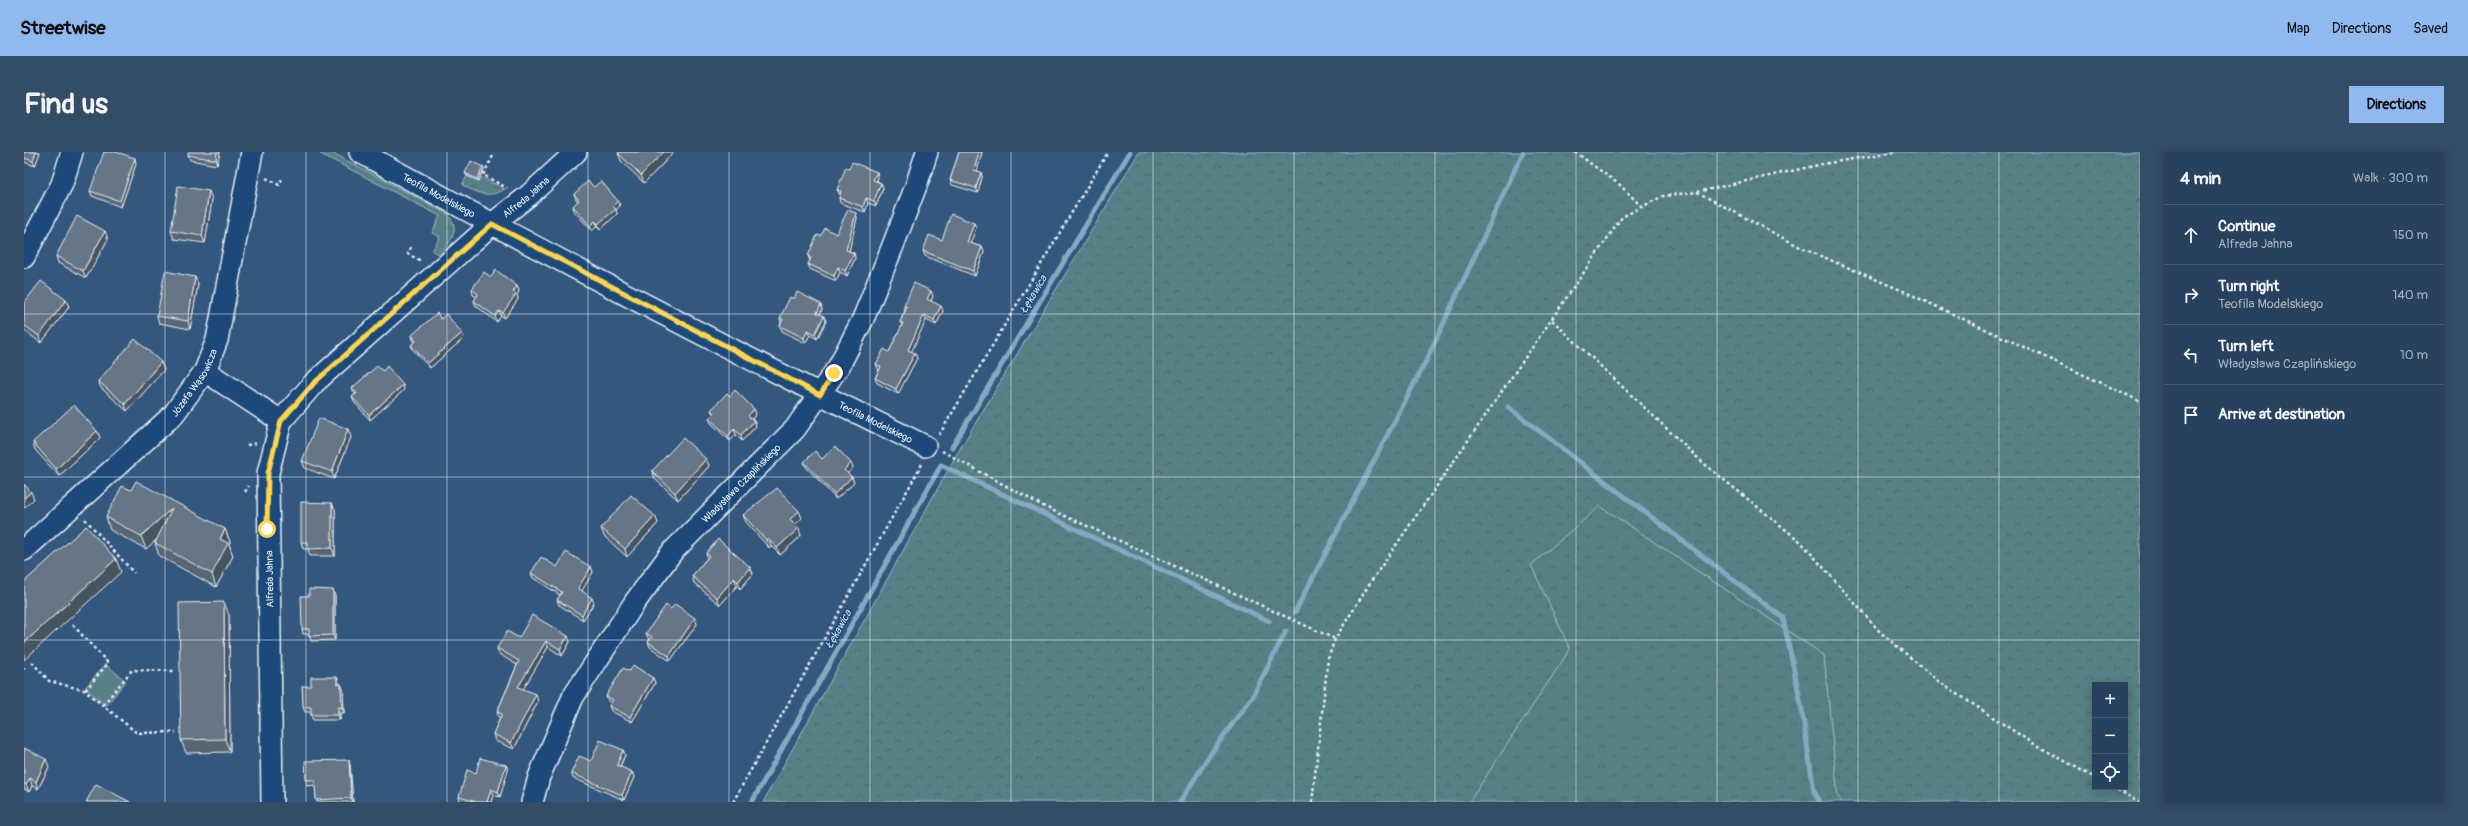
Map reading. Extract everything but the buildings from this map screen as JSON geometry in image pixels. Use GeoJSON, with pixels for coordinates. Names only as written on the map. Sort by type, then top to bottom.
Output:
{"type":"FeatureCollection","features":[{"type":"Feature","properties":{"kind":"street"},"geometry":{"type":"LineString","coordinates":[[24,257],[62,184],[72,152]]}},
{"type":"Feature","properties":{"kind":"street","name":"Józefa Wąsowicza"},"geometry":{"type":"LineString","coordinates":[[24,550],[172,415],[205,371],[217,340],[252,152]]}},
{"type":"Feature","properties":{"kind":"street","name":"Teofila Modelskiego"},"geometry":{"type":"LineString","coordinates":[[360,152],[492,224],[820,395],[931,449]]}},
{"type":"Feature","properties":{"kind":"street","name":"Alfreda Jahna"},"geometry":{"type":"LineString","coordinates":[[272,802],[268,481],[281,421],[314,383],[492,224],[528,196],[576,152]]}},
{"type":"Feature","properties":{"kind":"street","name":"Władysława Czaplińskiego"},"geometry":{"type":"LineString","coordinates":[[532,802],[539,777],[573,697],[635,602],[672,552],[795,429],[839,366],[863,319],[916,186],[927,152]]}},
{"type":"Feature","properties":{"kind":"street"},"geometry":{"type":"LineString","coordinates":[[205,371],[281,421]]}},
{"type":"Feature","properties":{"kind":"path"},"geometry":{"type":"LineString","coordinates":[[733,802],[931,449],[1108,152]]}},
{"type":"Feature","properties":{"kind":"path"},"geometry":{"type":"LineString","coordinates":[[1575,152],[1620,185],[1642,207]]}},
{"type":"Feature","properties":{"kind":"path"},"geometry":{"type":"LineString","coordinates":[[1312,802],[1323,694],[1328,659],[1335,639],[1372,580],[1622,217],[1663,196],[1697,192],[1823,164],[1895,152]]}},
{"type":"Feature","properties":{"kind":"path"},"geometry":{"type":"LineString","coordinates":[[493,156],[483,175],[511,192]]}},
{"type":"Feature","properties":{"kind":"path"},"geometry":{"type":"LineString","coordinates":[[259,174],[279,185],[282,179]]}},
{"type":"Feature","properties":{"kind":"path"},"geometry":{"type":"LineString","coordinates":[[1697,192],[1802,248],[1903,291],[2140,401]]}},
{"type":"Feature","properties":{"kind":"path"},"geometry":{"type":"LineString","coordinates":[[411,247],[408,254],[424,262]]}},
{"type":"Feature","properties":{"kind":"path"},"geometry":{"type":"LineString","coordinates":[[1552,320],[1702,462],[1801,542],[1880,632],[1938,681],[2029,740],[2092,776]]}},
{"type":"Feature","properties":{"kind":"path"},"geometry":{"type":"LineString","coordinates":[[931,449],[1043,506],[1335,639]]}},
{"type":"Feature","properties":{"kind":"path"},"geometry":{"type":"LineString","coordinates":[[79,513],[134,573]]}},
{"type":"Feature","properties":{"kind":"path"},"geometry":{"type":"LineString","coordinates":[[73,625],[108,663],[85,691]]}},
{"type":"Feature","properties":{"kind":"path"},"geometry":{"type":"LineString","coordinates":[[32,662],[49,681],[85,691],[137,733],[176,732]]}},
{"type":"Feature","properties":{"kind":"path"},"geometry":{"type":"LineString","coordinates":[[103,705],[132,670],[176,671]]}},
{"type":"Feature","properties":{"kind":"path"},"geometry":{"type":"LineString","coordinates":[[2118,790],[2140,802]]}},
{"type":"Feature","properties":{"kind":"green space"},"geometry":{"type":"Polygon","coordinates":[[[317,152],[331,152],[446,213],[451,219],[454,229],[448,244],[439,254],[432,251],[440,237],[432,233],[440,216],[317,152]]]}},
{"type":"Feature","properties":{"kind":"green space"},"geometry":{"type":"Polygon","coordinates":[[[1139,152],[2140,152],[2140,802],[1842,802],[1838,797],[1824,655],[1600,506],[1531,565],[1570,649],[1469,802],[763,802],[958,452],[1139,152]]]}},
{"type":"Feature","properties":{"kind":"green space"},"geometry":{"type":"Polygon","coordinates":[[[467,176],[478,181],[481,177],[505,189],[493,194],[483,194],[462,185],[467,176]]]}},
{"type":"Feature","properties":{"kind":"green space"},"geometry":{"type":"Polygon","coordinates":[[[1600,506],[1824,655],[1838,796],[1842,802],[1469,802],[1570,649],[1531,565],[1600,506]]]}},
{"type":"Feature","properties":{"kind":"green space"},"geometry":{"type":"Polygon","coordinates":[[[105,664],[126,681],[106,706],[85,688],[105,664]]]}},
{"type":"Feature","properties":{"kind":"waterway","name":"Łękawica"},"geometry":{"type":"LineString","coordinates":[[952,447],[1130,152]]}},
{"type":"Feature","properties":{"kind":"waterway"},"geometry":{"type":"LineString","coordinates":[[1295,612],[1427,359],[1523,152]]}},
{"type":"Feature","properties":{"kind":"waterway"},"geometry":{"type":"LineString","coordinates":[[1508,407],[1783,618],[1801,704],[1814,791],[1819,802]]}},
{"type":"Feature","properties":{"kind":"waterway","name":"Łękawica"},"geometry":{"type":"LineString","coordinates":[[752,802],[941,465],[1269,621]]}},
{"type":"Feature","properties":{"kind":"waterway"},"geometry":{"type":"LineString","coordinates":[[1180,802],[1209,756],[1253,696],[1286,631]]}},
{"type":"Feature","properties":{"kind":"route"},"geometry":{"type":"LineString","coordinates":[[267,529],[268,473],[281,421],[314,383],[492,224],[820,395],[834,373]]}}]}
